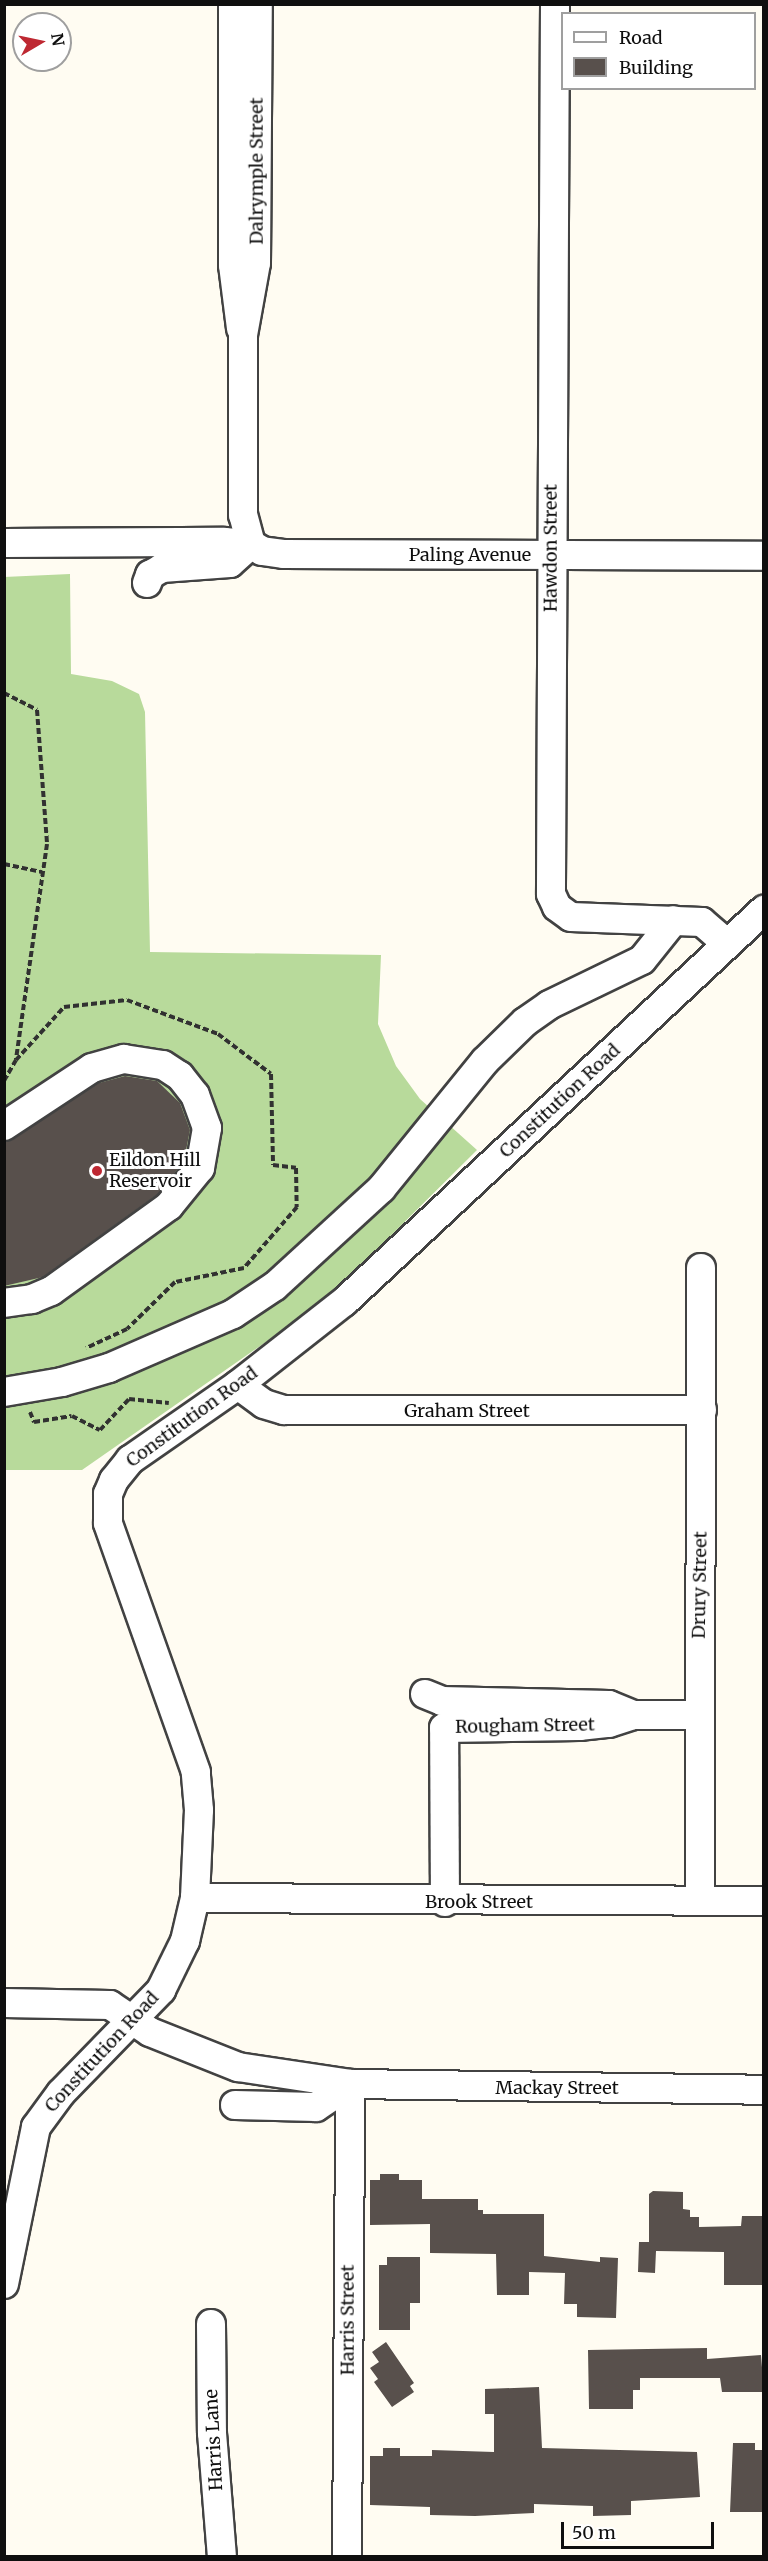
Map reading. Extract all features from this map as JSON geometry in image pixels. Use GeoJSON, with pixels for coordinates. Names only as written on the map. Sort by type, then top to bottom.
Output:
{"type":"FeatureCollection","features":[{"type":"Feature","properties":{"kind":"street","name":"Dalrymple Street"},"geometry":{"type":"LineString","coordinates":[[233,4],[232,265],[236,311],[243,336]]}},
{"type":"Feature","properties":{"kind":"street","name":"Dalrymple Street"},"geometry":{"type":"LineString","coordinates":[[251,544],[243,515],[243,336],[256,263],[258,4]]}},
{"type":"Feature","properties":{"kind":"street","name":"Hawdon Street"},"geometry":{"type":"LineString","coordinates":[[555,4],[551,894],[557,907],[571,917],[705,923],[727,944]]}},
{"type":"Feature","properties":{"kind":"street","name":"Paling Avenue"},"geometry":{"type":"LineString","coordinates":[[4,543],[251,544],[262,551],[283,554],[764,556]]}},
{"type":"Feature","properties":{"kind":"street"},"geometry":{"type":"LineString","coordinates":[[147,583],[150,574],[162,568],[230,563],[251,544]]}},
{"type":"Feature","properties":{"kind":"street","name":"Constitution Road"},"geometry":{"type":"LineString","coordinates":[[4,2284],[36,2127],[61,2093],[134,2020],[168,1976],[185,1941],[195,1898],[199,1810],[196,1772],[113,1539],[106,1503],[122,1467],[238,1384],[352,1294],[764,910]]}},
{"type":"Feature","properties":{"kind":"street"},"geometry":{"type":"LineString","coordinates":[[13,1391],[109,1368],[233,1314],[275,1286],[381,1189],[485,1061],[516,1030],[549,1005],[642,960],[674,920]]}},
{"type":"Feature","properties":{"kind":"street"},"geometry":{"type":"LineString","coordinates":[[4,1126],[92,1068],[124,1059],[163,1065],[180,1076],[200,1104],[207,1128],[200,1168],[169,1206],[51,1291],[32,1299],[4,1303]]}},
{"type":"Feature","properties":{"kind":"street","name":"Drury Street"},"geometry":{"type":"LineString","coordinates":[[700,1901],[702,1268]]}},
{"type":"Feature","properties":{"kind":"street","name":"Graham Street"},"geometry":{"type":"LineString","coordinates":[[238,1384],[264,1404],[284,1410],[702,1410]]}},
{"type":"Feature","properties":{"kind":"street","name":"Rougham Street"},"geometry":{"type":"LineString","coordinates":[[445,1902],[436,1711],[601,1704],[634,1715],[699,1716]]}},
{"type":"Feature","properties":{"kind":"street","name":"Brook Street"},"geometry":{"type":"LineString","coordinates":[[195,1898],[445,1902],[764,1901]]}},
{"type":"Feature","properties":{"kind":"street","name":"Mackay Street"},"geometry":{"type":"LineString","coordinates":[[4,2003],[102,2004],[134,2020],[150,2032],[238,2067],[350,2084],[764,2090]]}},
{"type":"Feature","properties":{"kind":"street"},"geometry":{"type":"LineString","coordinates":[[235,2105],[316,2107],[350,2084]]}},
{"type":"Feature","properties":{"kind":"street","name":"Harris Street"},"geometry":{"type":"LineString","coordinates":[[346,2556],[350,2084]]}},
{"type":"Feature","properties":{"kind":"street","name":"Harris Lane"},"geometry":{"type":"LineString","coordinates":[[210,2324],[212,2433],[222,2556]]}},
{"type":"Feature","properties":{"kind":"path"},"geometry":{"type":"LineString","coordinates":[[4,693],[37,710],[46,844],[16,1060],[4,1082]]}},
{"type":"Feature","properties":{"kind":"path"},"geometry":{"type":"LineString","coordinates":[[4,864],[42,872]]}},
{"type":"Feature","properties":{"kind":"path"},"geometry":{"type":"LineString","coordinates":[[13,1391],[34,1422],[72,1416],[100,1430],[129,1399],[178,1404],[191,1417]]}},
{"type":"Feature","properties":{"kind":"green space"},"geometry":{"type":"Polygon","coordinates":[[[70,574],[71,674],[112,681],[139,694],[145,712],[150,952],[381,955],[378,1024],[396,1066],[420,1099],[477,1150],[326,1300],[82,1470],[5,1470],[4,577],[70,574]]]}},
{"type":"Feature","properties":{"kind":"building","name":"Eildon Hill Reservoir"},"geometry":{"type":"Polygon","coordinates":[[[125,1076],[157,1081],[180,1103],[190,1130],[184,1161],[158,1194],[43,1277],[4,1286],[4,1142],[99,1083],[125,1076]]]}},
{"type":"Feature","properties":{"kind":"building"},"geometry":{"type":"Polygon","coordinates":[[[380,2174],[399,2174],[399,2180],[422,2180],[422,2199],[478,2199],[478,2210],[483,2210],[483,2214],[544,2214],[544,2256],[600,2262],[600,2257],[618,2258],[616,2318],[577,2317],[577,2304],[564,2304],[565,2273],[529,2272],[529,2295],[497,2295],[496,2254],[430,2253],[430,2224],[370,2225],[370,2180],[380,2180],[380,2174]]]}},
{"type":"Feature","properties":{"kind":"building"},"geometry":{"type":"Polygon","coordinates":[[[653,2191],[683,2192],[683,2209],[690,2210],[690,2217],[699,2217],[699,2227],[741,2226],[742,2216],[764,2216],[764,2285],[724,2285],[724,2252],[656,2251],[655,2273],[638,2272],[639,2242],[649,2242],[649,2194],[653,2191]]]}},
{"type":"Feature","properties":{"kind":"building"},"geometry":{"type":"Polygon","coordinates":[[[387,2257],[420,2257],[420,2303],[410,2303],[410,2330],[379,2330],[379,2265],[387,2265],[387,2257]]]}},
{"type":"Feature","properties":{"kind":"building"},"geometry":{"type":"Polygon","coordinates":[[[386,2342],[414,2383],[410,2386],[414,2392],[392,2407],[374,2382],[378,2379],[370,2368],[379,2362],[372,2352],[386,2342]]]}},
{"type":"Feature","properties":{"kind":"building"},"geometry":{"type":"Polygon","coordinates":[[[707,2348],[707,2359],[761,2355],[764,2392],[722,2392],[720,2378],[640,2378],[640,2390],[633,2390],[633,2409],[589,2409],[588,2350],[707,2348]]]}},
{"type":"Feature","properties":{"kind":"building"},"geometry":{"type":"Polygon","coordinates":[[[539,2387],[542,2448],[697,2452],[700,2497],[631,2501],[631,2515],[593,2516],[593,2506],[534,2504],[534,2513],[475,2516],[430,2515],[430,2507],[370,2505],[370,2456],[383,2456],[383,2448],[400,2448],[400,2456],[432,2456],[432,2450],[494,2452],[494,2414],[485,2414],[485,2389],[539,2387]]]}},
{"type":"Feature","properties":{"kind":"building"},"geometry":{"type":"Polygon","coordinates":[[[733,2443],[755,2443],[755,2450],[764,2450],[764,2512],[730,2512],[733,2443]]]}},
{"type":"Feature","properties":{"kind":"place","name":"Eildon Hill Reservoir"},"geometry":{"type":"Point","coordinates":[97,1171]}}]}
